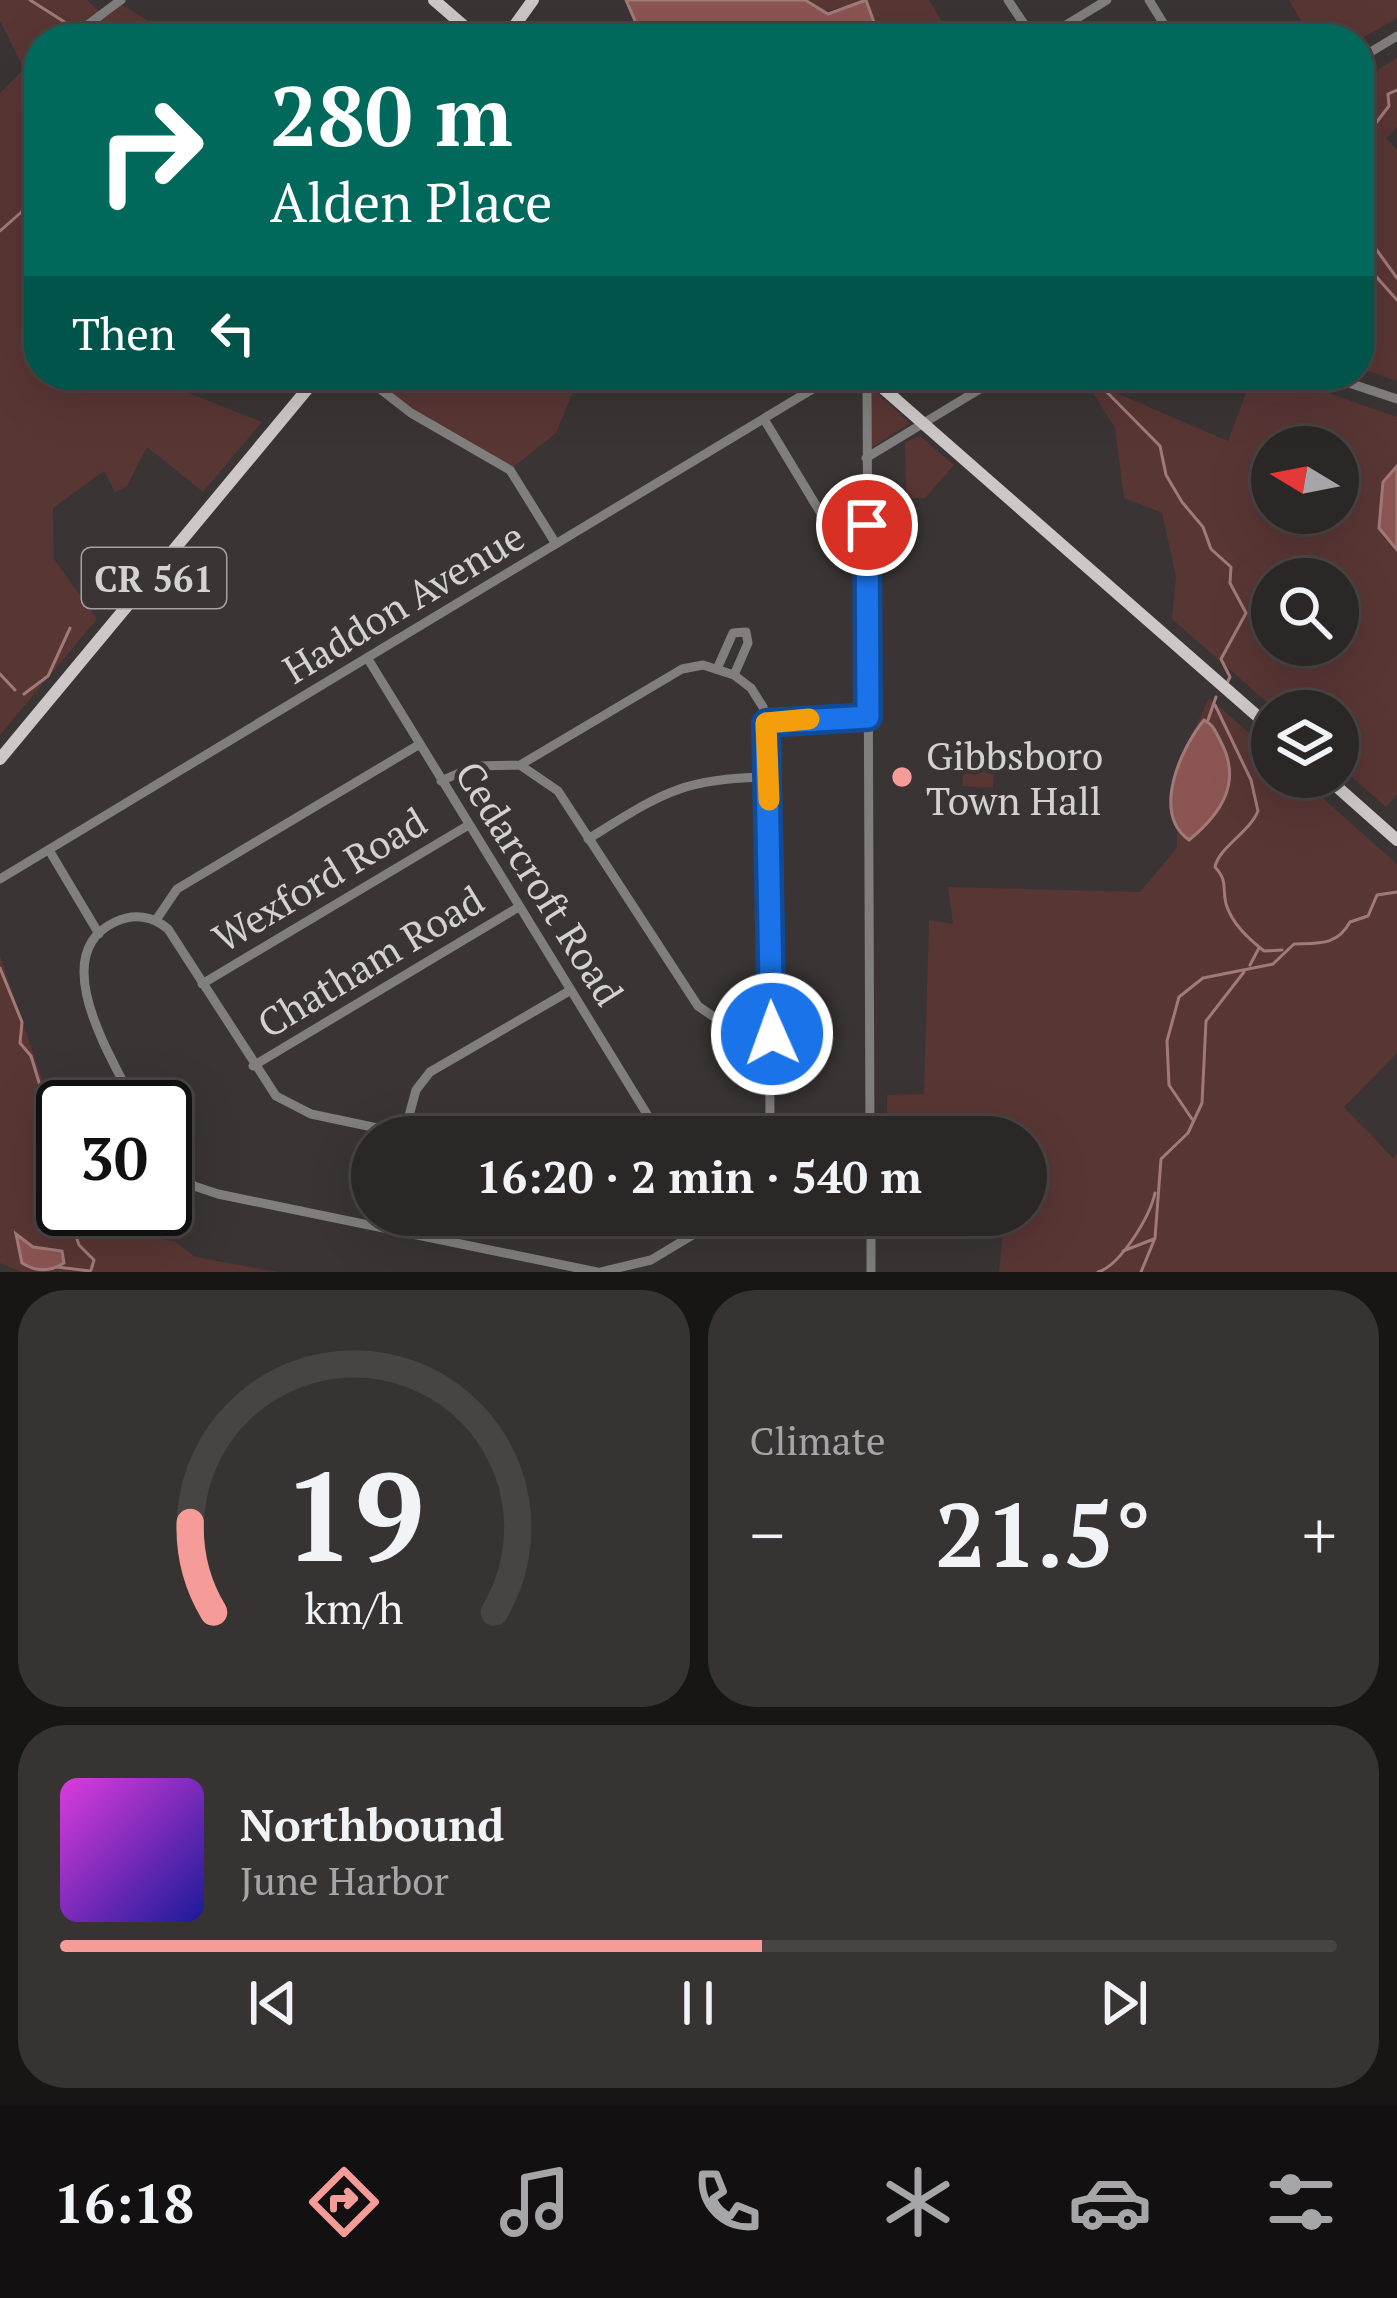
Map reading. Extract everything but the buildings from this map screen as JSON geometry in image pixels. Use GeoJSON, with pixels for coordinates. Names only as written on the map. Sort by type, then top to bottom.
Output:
{"type":"FeatureCollection","features":[{"type":"Feature","properties":{"kind":"main road"},"geometry":{"type":"LineString","coordinates":[[434,0],[462,24]]}},
{"type":"Feature","properties":{"kind":"main road","name":"CR 561"},"geometry":{"type":"LineString","coordinates":[[0,759],[308,390]]}},
{"type":"Feature","properties":{"kind":"main road"},"geometry":{"type":"LineString","coordinates":[[885,390],[1251,711]]}},
{"type":"Feature","properties":{"kind":"main road"},"geometry":{"type":"LineString","coordinates":[[1350,798],[1397,840]]}},
{"type":"Feature","properties":{"kind":"street"},"geometry":{"type":"LineString","coordinates":[[82,24],[121,0]]}},
{"type":"Feature","properties":{"kind":"street"},"geometry":{"type":"LineString","coordinates":[[1008,0],[1027,24]]}},
{"type":"Feature","properties":{"kind":"street"},"geometry":{"type":"LineString","coordinates":[[1065,24],[1107,0]]}},
{"type":"Feature","properties":{"kind":"street"},"geometry":{"type":"LineString","coordinates":[[381,390],[411,413],[510,470],[556,544]]}},
{"type":"Feature","properties":{"kind":"street","name":"Haddon Avenue"},"geometry":{"type":"LineString","coordinates":[[0,879],[811,390]]}},
{"type":"Feature","properties":{"kind":"street"},"geometry":{"type":"LineString","coordinates":[[868,390],[870,1116]]}},
{"type":"Feature","properties":{"kind":"street"},"geometry":{"type":"LineString","coordinates":[[866,458],[979,390]]}},
{"type":"Feature","properties":{"kind":"street"},"geometry":{"type":"LineString","coordinates":[[764,419],[867,589]]}},
{"type":"Feature","properties":{"kind":"street"},"geometry":{"type":"LineString","coordinates":[[717,669],[733,633],[746,632],[748,643],[734,675]]}},
{"type":"Feature","properties":{"kind":"street","name":"Cedarcroft Road"},"geometry":{"type":"LineString","coordinates":[[368,659],[648,1116]]}},
{"type":"Feature","properties":{"kind":"street"},"geometry":{"type":"LineString","coordinates":[[440,781],[475,766],[520,765],[682,669],[717,669],[734,675],[758,698],[766,723],[769,777],[771,1116]]}},
{"type":"Feature","properties":{"kind":"street"},"geometry":{"type":"LineString","coordinates":[[766,723],[868,717]]}},
{"type":"Feature","properties":{"kind":"street"},"geometry":{"type":"LineString","coordinates":[[156,920],[176,889],[420,744]]}},
{"type":"Feature","properties":{"kind":"street"},"geometry":{"type":"LineString","coordinates":[[520,765],[558,791],[698,1006],[727,1026],[772,1034]]}},
{"type":"Feature","properties":{"kind":"street"},"geometry":{"type":"LineString","coordinates":[[588,839],[674,787],[717,778],[769,777]]}},
{"type":"Feature","properties":{"kind":"street","name":"Wexford Road"},"geometry":{"type":"LineString","coordinates":[[202,985],[467,826]]}},
{"type":"Feature","properties":{"kind":"street"},"geometry":{"type":"LineString","coordinates":[[49,850],[99,934]]}},
{"type":"Feature","properties":{"kind":"street","name":"Chatham Road"},"geometry":{"type":"LineString","coordinates":[[254,1066],[517,908]]}},
{"type":"Feature","properties":{"kind":"street"},"geometry":{"type":"LineString","coordinates":[[124,1080],[85,995],[82,968],[99,934],[125,918],[156,920],[168,929],[276,1096],[298,1109],[351,1122]]}},
{"type":"Feature","properties":{"kind":"street"},"geometry":{"type":"LineString","coordinates":[[409,1116],[416,1090],[430,1072],[571,990]]}},
{"type":"Feature","properties":{"kind":"street"},"geometry":{"type":"LineString","coordinates":[[192,1184],[218,1194],[599,1272],[651,1260],[687,1236]]}},
{"type":"Feature","properties":{"kind":"street"},"geometry":{"type":"LineString","coordinates":[[871,1236],[871,1272]]}},
{"type":"Feature","properties":{"kind":"street"},"geometry":{"type":"LineString","coordinates":[[651,1260],[656,1272]]}},
{"type":"Feature","properties":{"kind":"shaded area"},"geometry":{"type":"Polygon","coordinates":[[[0,0],[87,0],[106,17],[122,5],[154,24],[24,24],[24,69],[0,21],[0,0]]]}},
{"type":"Feature","properties":{"kind":"shaded area"},"geometry":{"type":"Polygon","coordinates":[[[626,0],[805,0],[828,14],[866,0],[875,24],[636,24],[626,0]]]}},
{"type":"Feature","properties":{"kind":"shaded area"},"geometry":{"type":"Polygon","coordinates":[[[806,0],[929,0],[943,24],[876,24],[868,1],[820,12],[806,0]]]}},
{"type":"Feature","properties":{"kind":"shaded area"},"geometry":{"type":"Polygon","coordinates":[[[1289,0],[1397,0],[1397,18],[1374,31],[1374,24],[1303,24],[1289,0]]]}},
{"type":"Feature","properties":{"kind":"shaded area"},"geometry":{"type":"Polygon","coordinates":[[[1397,58],[1397,127],[1386,138],[1397,150],[1397,381],[1374,373],[1374,72],[1397,58]]]}},
{"type":"Feature","properties":{"kind":"shaded area"},"geometry":{"type":"Polygon","coordinates":[[[24,69],[24,390],[181,390],[262,422],[203,492],[147,447],[127,486],[115,492],[104,471],[53,508],[54,559],[97,619],[0,735],[0,93],[24,69]]]}},
{"type":"Feature","properties":{"kind":"shaded area"},"geometry":{"type":"Polygon","coordinates":[[[383,390],[574,390],[556,433],[510,470],[433,426],[383,390]]]}},
{"type":"Feature","properties":{"kind":"shaded area"},"geometry":{"type":"Polygon","coordinates":[[[1091,390],[1115,390],[1228,441],[1247,390],[1319,390],[1397,417],[1397,795],[1386,807],[1359,783],[1359,690],[1253,690],[1172,619],[1176,577],[1162,513],[1124,498],[1115,428],[1091,390]]]}},
{"type":"Feature","properties":{"kind":"shaded area"},"geometry":{"type":"Polygon","coordinates":[[[872,392],[910,423],[868,450],[872,392]]]}},
{"type":"Feature","properties":{"kind":"shaded area"},"geometry":{"type":"Polygon","coordinates":[[[920,436],[954,465],[925,498],[906,498],[905,442],[920,436]]]}},
{"type":"Feature","properties":{"kind":"shaded area"},"geometry":{"type":"Polygon","coordinates":[[[1397,466],[1397,550],[1379,528],[1383,482],[1397,466]]]}},
{"type":"Feature","properties":{"kind":"shaded area"},"geometry":{"type":"Polygon","coordinates":[[[1209,698],[1251,735],[1251,798],[1323,798],[1397,864],[1397,1053],[1344,1107],[1393,1158],[1397,1154],[1397,1272],[999,1272],[1003,1236],[1047,1236],[1047,1116],[887,1116],[887,1095],[924,1094],[929,920],[953,924],[948,887],[1140,892],[1177,848],[1177,768],[1209,698]]]}},
{"type":"Feature","properties":{"kind":"shaded area"},"geometry":{"type":"Polygon","coordinates":[[[1204,720],[1214,729],[1227,757],[1229,783],[1219,808],[1189,840],[1172,814],[1171,798],[1179,763],[1204,720]]]}},
{"type":"Feature","properties":{"kind":"shaded area"},"geometry":{"type":"Polygon","coordinates":[[[965,753],[995,756],[993,788],[962,786],[965,753]]]}},
{"type":"Feature","properties":{"kind":"shaded area"},"geometry":{"type":"Polygon","coordinates":[[[0,956],[42,1080],[36,1080],[36,1236],[149,1236],[176,1242],[195,1257],[278,1272],[21,1272],[0,1263],[0,956]]]}},
{"type":"Feature","properties":{"kind":"shaded area"},"geometry":{"type":"Polygon","coordinates":[[[16,1234],[33,1247],[62,1251],[64,1263],[43,1270],[22,1263],[16,1234]]]}},
{"type":"Feature","properties":{"kind":"waterway"},"geometry":{"type":"LineString","coordinates":[[30,0],[68,24]]}},
{"type":"Feature","properties":{"kind":"waterway"},"geometry":{"type":"LineString","coordinates":[[1374,126],[1389,106],[1388,94],[1397,90]]}},
{"type":"Feature","properties":{"kind":"waterway"},"geometry":{"type":"LineString","coordinates":[[0,231],[24,210]]}},
{"type":"Feature","properties":{"kind":"waterway"},"geometry":{"type":"LineString","coordinates":[[1374,246],[1397,278]]}},
{"type":"Feature","properties":{"kind":"waterway"},"geometry":{"type":"LineString","coordinates":[[1374,274],[1397,300]]}},
{"type":"Feature","properties":{"kind":"waterway"},"geometry":{"type":"LineString","coordinates":[[1105,390],[1160,446],[1166,475],[1203,527],[1211,549],[1231,567],[1230,583],[1246,613],[1221,659],[1230,677],[1227,683]]}},
{"type":"Feature","properties":{"kind":"waterway"},"geometry":{"type":"LineString","coordinates":[[24,694],[48,676],[70,628]]}},
{"type":"Feature","properties":{"kind":"waterway"},"geometry":{"type":"LineString","coordinates":[[0,674],[15,690]]}},
{"type":"Feature","properties":{"kind":"waterway"},"geometry":{"type":"LineString","coordinates":[[1208,720],[1216,697]]}},
{"type":"Feature","properties":{"kind":"waterway"},"geometry":{"type":"LineString","coordinates":[[1215,705],[1251,780],[1258,811],[1215,867],[1237,924],[1264,951],[1282,950]]}},
{"type":"Feature","properties":{"kind":"waterway"},"geometry":{"type":"LineString","coordinates":[[1192,1119],[1169,1085],[1167,1041],[1179,997],[1203,978],[1273,964],[1294,944],[1333,939],[1350,922],[1368,916],[1377,895],[1397,892]]}},
{"type":"Feature","properties":{"kind":"waterway"},"geometry":{"type":"LineString","coordinates":[[1250,965],[1259,948]]}},
{"type":"Feature","properties":{"kind":"waterway"},"geometry":{"type":"LineString","coordinates":[[0,968],[22,1022],[20,1043],[31,1056],[38,1080]]}},
{"type":"Feature","properties":{"kind":"waterway"},"geometry":{"type":"LineString","coordinates":[[1141,1272],[1155,1238],[1161,1159],[1188,1133],[1202,1103],[1206,1021],[1244,972]]}},
{"type":"Feature","properties":{"kind":"waterway"},"geometry":{"type":"LineString","coordinates":[[1098,1272],[1116,1260],[1133,1238],[1155,1193]]}},
{"type":"Feature","properties":{"kind":"waterway"},"geometry":{"type":"LineString","coordinates":[[76,1236],[94,1260],[91,1270]]}},
{"type":"Feature","properties":{"kind":"waterway"},"geometry":{"type":"LineString","coordinates":[[1123,1251],[1154,1239]]}},
{"type":"Feature","properties":{"kind":"waterway"},"geometry":{"type":"LineString","coordinates":[[57,1267],[90,1271]]}},
{"type":"Feature","properties":{"kind":"slow traffic"},"geometry":{"type":"LineString","coordinates":[[769,800],[766,723],[809,719]]}},
{"type":"Feature","properties":{"kind":"place","name":"Gibbsboro Town Hall"},"geometry":{"type":"Point","coordinates":[902,777]}},
{"type":"Feature","properties":{"kind":"route"},"geometry":{"type":"LineString","coordinates":[[772,1034],[766,723],[868,717],[867,525]]}}]}
